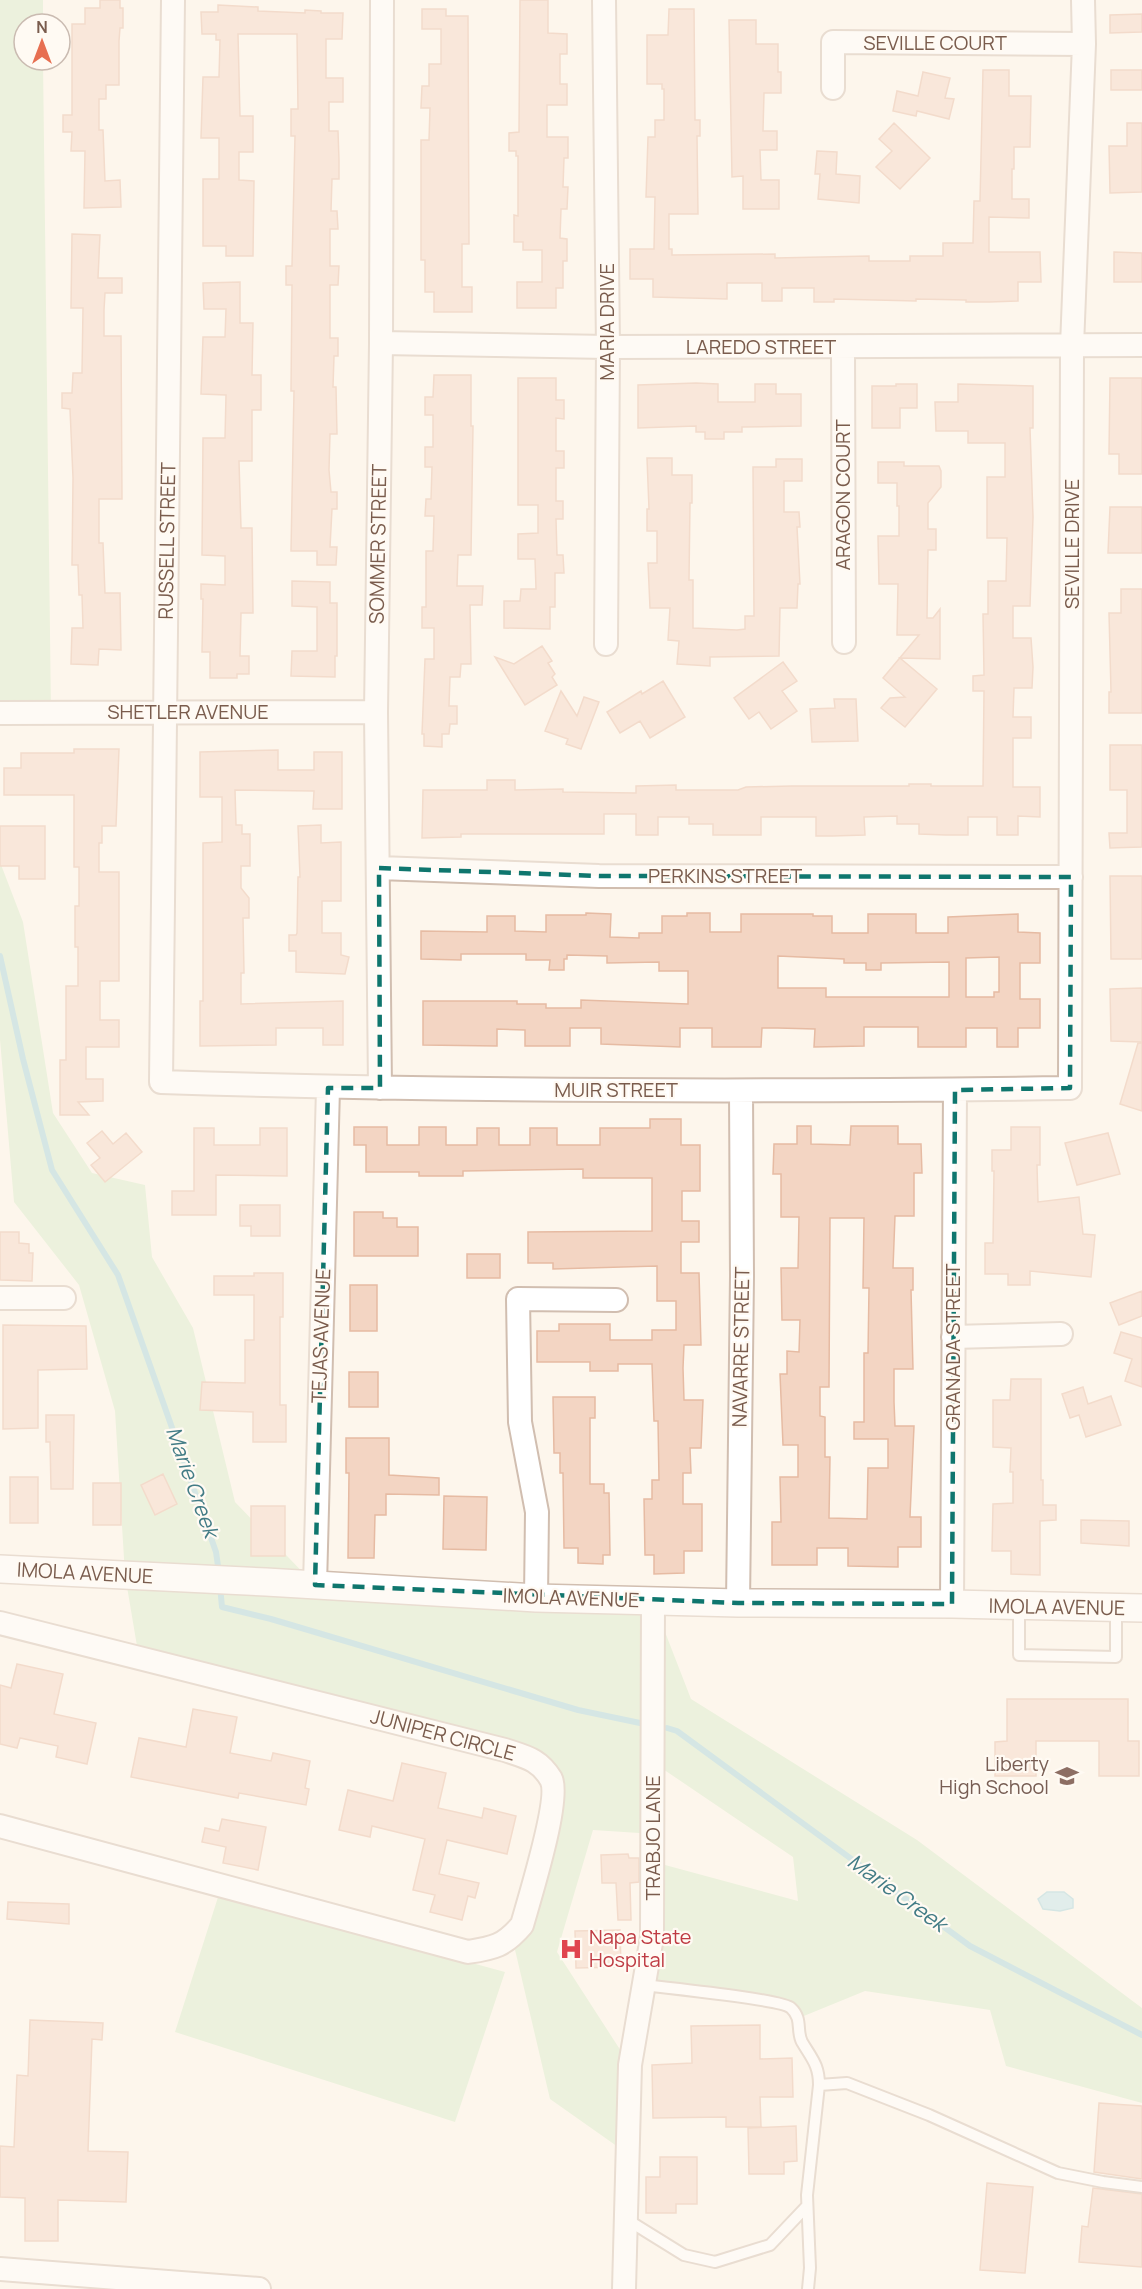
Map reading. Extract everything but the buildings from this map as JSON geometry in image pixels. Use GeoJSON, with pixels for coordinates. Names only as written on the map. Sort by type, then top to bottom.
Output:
{"type":"FeatureCollection","features":[{"type":"Feature","properties":{"kind":"street","name":"RUSSELL STREET"},"geometry":{"type":"LineString","coordinates":[[161,1082],[173,0]]}},
{"type":"Feature","properties":{"kind":"street","name":"SOMMER STREET"},"geometry":{"type":"LineString","coordinates":[[380,1088],[376,712],[381,343],[382,0]]}},
{"type":"Feature","properties":{"kind":"street","name":"MARIA DRIVE"},"geometry":{"type":"LineString","coordinates":[[604,0],[608,347],[606,644]]}},
{"type":"Feature","properties":{"kind":"street","name":"SEVILLE DRIVE"},"geometry":{"type":"LineString","coordinates":[[1070,1089],[1072,346],[1084,44],[1083,0]]}},
{"type":"Feature","properties":{"kind":"street","name":"SEVILLE COURT"},"geometry":{"type":"LineString","coordinates":[[833,88],[833,42],[1084,44]]}},
{"type":"Feature","properties":{"kind":"street","name":"LAREDO STREET"},"geometry":{"type":"LineString","coordinates":[[381,343],[608,347],[1142,345]]}},
{"type":"Feature","properties":{"kind":"street","name":"ARAGON COURT"},"geometry":{"type":"LineString","coordinates":[[843,347],[844,642]]}},
{"type":"Feature","properties":{"kind":"street","name":"SHETLER AVENUE"},"geometry":{"type":"LineString","coordinates":[[0,713],[376,712]]}},
{"type":"Feature","properties":{"kind":"street","name":"PERKINS STREET"},"geometry":{"type":"LineString","coordinates":[[379,868],[599,876],[1071,877]]}},
{"type":"Feature","properties":{"kind":"street","name":"MUIR STREET"},"geometry":{"type":"LineString","coordinates":[[161,1082],[328,1088],[741,1091],[1070,1089]]}},
{"type":"Feature","properties":{"kind":"street","name":"TEJAS AVENUE"},"geometry":{"type":"LineString","coordinates":[[315,1585],[328,1088]]}},
{"type":"Feature","properties":{"kind":"street","name":"GRANADA STREET"},"geometry":{"type":"LineString","coordinates":[[952,1604],[956,1090]]}},
{"type":"Feature","properties":{"kind":"street","name":"NAVARRE STREET"},"geometry":{"type":"LineString","coordinates":[[738,1604],[742,1276],[741,1091]]}},
{"type":"Feature","properties":{"kind":"street"},"geometry":{"type":"LineString","coordinates":[[0,1298],[64,1298]]}},
{"type":"Feature","properties":{"kind":"street"},"geometry":{"type":"LineString","coordinates":[[536,1598],[537,1512],[520,1422],[518,1299],[616,1300]]}},
{"type":"Feature","properties":{"kind":"street"},"geometry":{"type":"LineString","coordinates":[[953,1337],[1061,1334]]}},
{"type":"Feature","properties":{"kind":"street","name":"IMOLA AVENUE"},"geometry":{"type":"LineString","coordinates":[[0,1569],[536,1598],[738,1604],[952,1604],[1129,1609]]}},
{"type":"Feature","properties":{"kind":"street","name":"TRABJO LANE"},"geometry":{"type":"LineString","coordinates":[[624,2289],[630,2065],[652,1937],[653,1601]]}},
{"type":"Feature","properties":{"kind":"street","name":"JUNIPER CIRCLE"},"geometry":{"type":"LineString","coordinates":[[0,1623],[505,1750],[537,1761],[552,1782],[551,1811],[522,1925],[512,1937],[494,1948],[468,1952],[0,1826]]}},
{"type":"Feature","properties":{"kind":"street"},"geometry":{"type":"LineString","coordinates":[[0,2269],[158,2285],[259,2289]]}},
{"type":"Feature","properties":{"kind":"lane"},"geometry":{"type":"LineString","coordinates":[[1019,1606],[1019,1655],[1116,1657],[1129,1609]]}},
{"type":"Feature","properties":{"kind":"lane"},"geometry":{"type":"LineString","coordinates":[[644,1985],[734,1996],[790,2007],[799,2018],[800,2038],[819,2070],[807,2206],[810,2268],[808,2289]]}},
{"type":"Feature","properties":{"kind":"lane"},"geometry":{"type":"LineString","coordinates":[[819,2085],[847,2083],[929,2115],[1058,2173],[1142,2187]]}},
{"type":"Feature","properties":{"kind":"lane"},"geometry":{"type":"LineString","coordinates":[[626,2219],[684,2255],[715,2262],[770,2245],[807,2206]]}},
{"type":"Feature","properties":{"kind":"highlighted area"},"geometry":{"type":"Polygon","coordinates":[[[379,868],[599,876],[1071,877],[1070,1088],[955,1090],[952,1604],[738,1603],[315,1585],[328,1088],[380,1088],[379,868]]]}},
{"type":"Feature","properties":{"kind":"green space"},"geometry":{"type":"Polygon","coordinates":[[[0,0],[43,0],[43,12],[12,12],[12,72],[43,72],[51,713],[0,713],[0,0]]]}},
{"type":"Feature","properties":{"kind":"green space"},"geometry":{"type":"Polygon","coordinates":[[[0,862],[23,922],[53,1113],[92,1173],[145,1185],[152,1257],[193,1328],[235,1502],[315,1585],[653,1601],[691,1699],[917,1840],[1142,2008],[1142,2103],[1006,2066],[990,2010],[865,1991],[799,2018],[790,2007],[644,1985],[654,1862],[798,1901],[793,1857],[654,1763],[654,1834],[593,1830],[557,1952],[630,2065],[628,2154],[550,2099],[512,1937],[551,1811],[537,1761],[139,1658],[125,1575],[115,1411],[79,1285],[14,1202],[0,1040],[0,862]]]}},
{"type":"Feature","properties":{"kind":"green space"},"geometry":{"type":"Polygon","coordinates":[[[219,1894],[505,1972],[455,2122],[175,2032],[219,1894]]]}},
{"type":"Feature","properties":{"kind":"water"},"geometry":{"type":"Polygon","coordinates":[[[1047,1892],[1064,1892],[1073,1899],[1073,1908],[1060,1911],[1043,1909],[1038,1899],[1047,1892]]]}},
{"type":"Feature","properties":{"kind":"waterway","name":"Marie Creek"},"geometry":{"type":"LineString","coordinates":[[0,956],[23,1059],[52,1170],[118,1275],[216,1552],[219,1573]]}},
{"type":"Feature","properties":{"kind":"waterway","name":"Marie Creek"},"geometry":{"type":"LineString","coordinates":[[220,1586],[222,1607],[271,1619],[578,1710],[640,1723]]}},
{"type":"Feature","properties":{"kind":"waterway","name":"Marie Creek"},"geometry":{"type":"LineString","coordinates":[[667,1728],[677,1731],[970,1946],[1142,2035]]}},
{"type":"Feature","properties":{"kind":"place","name":"Liberty High School"},"geometry":{"type":"Point","coordinates":[1067,1776]}},
{"type":"Feature","properties":{"kind":"place","name":"Napa State Hospital"},"geometry":{"type":"Point","coordinates":[571,1949]}}]}
